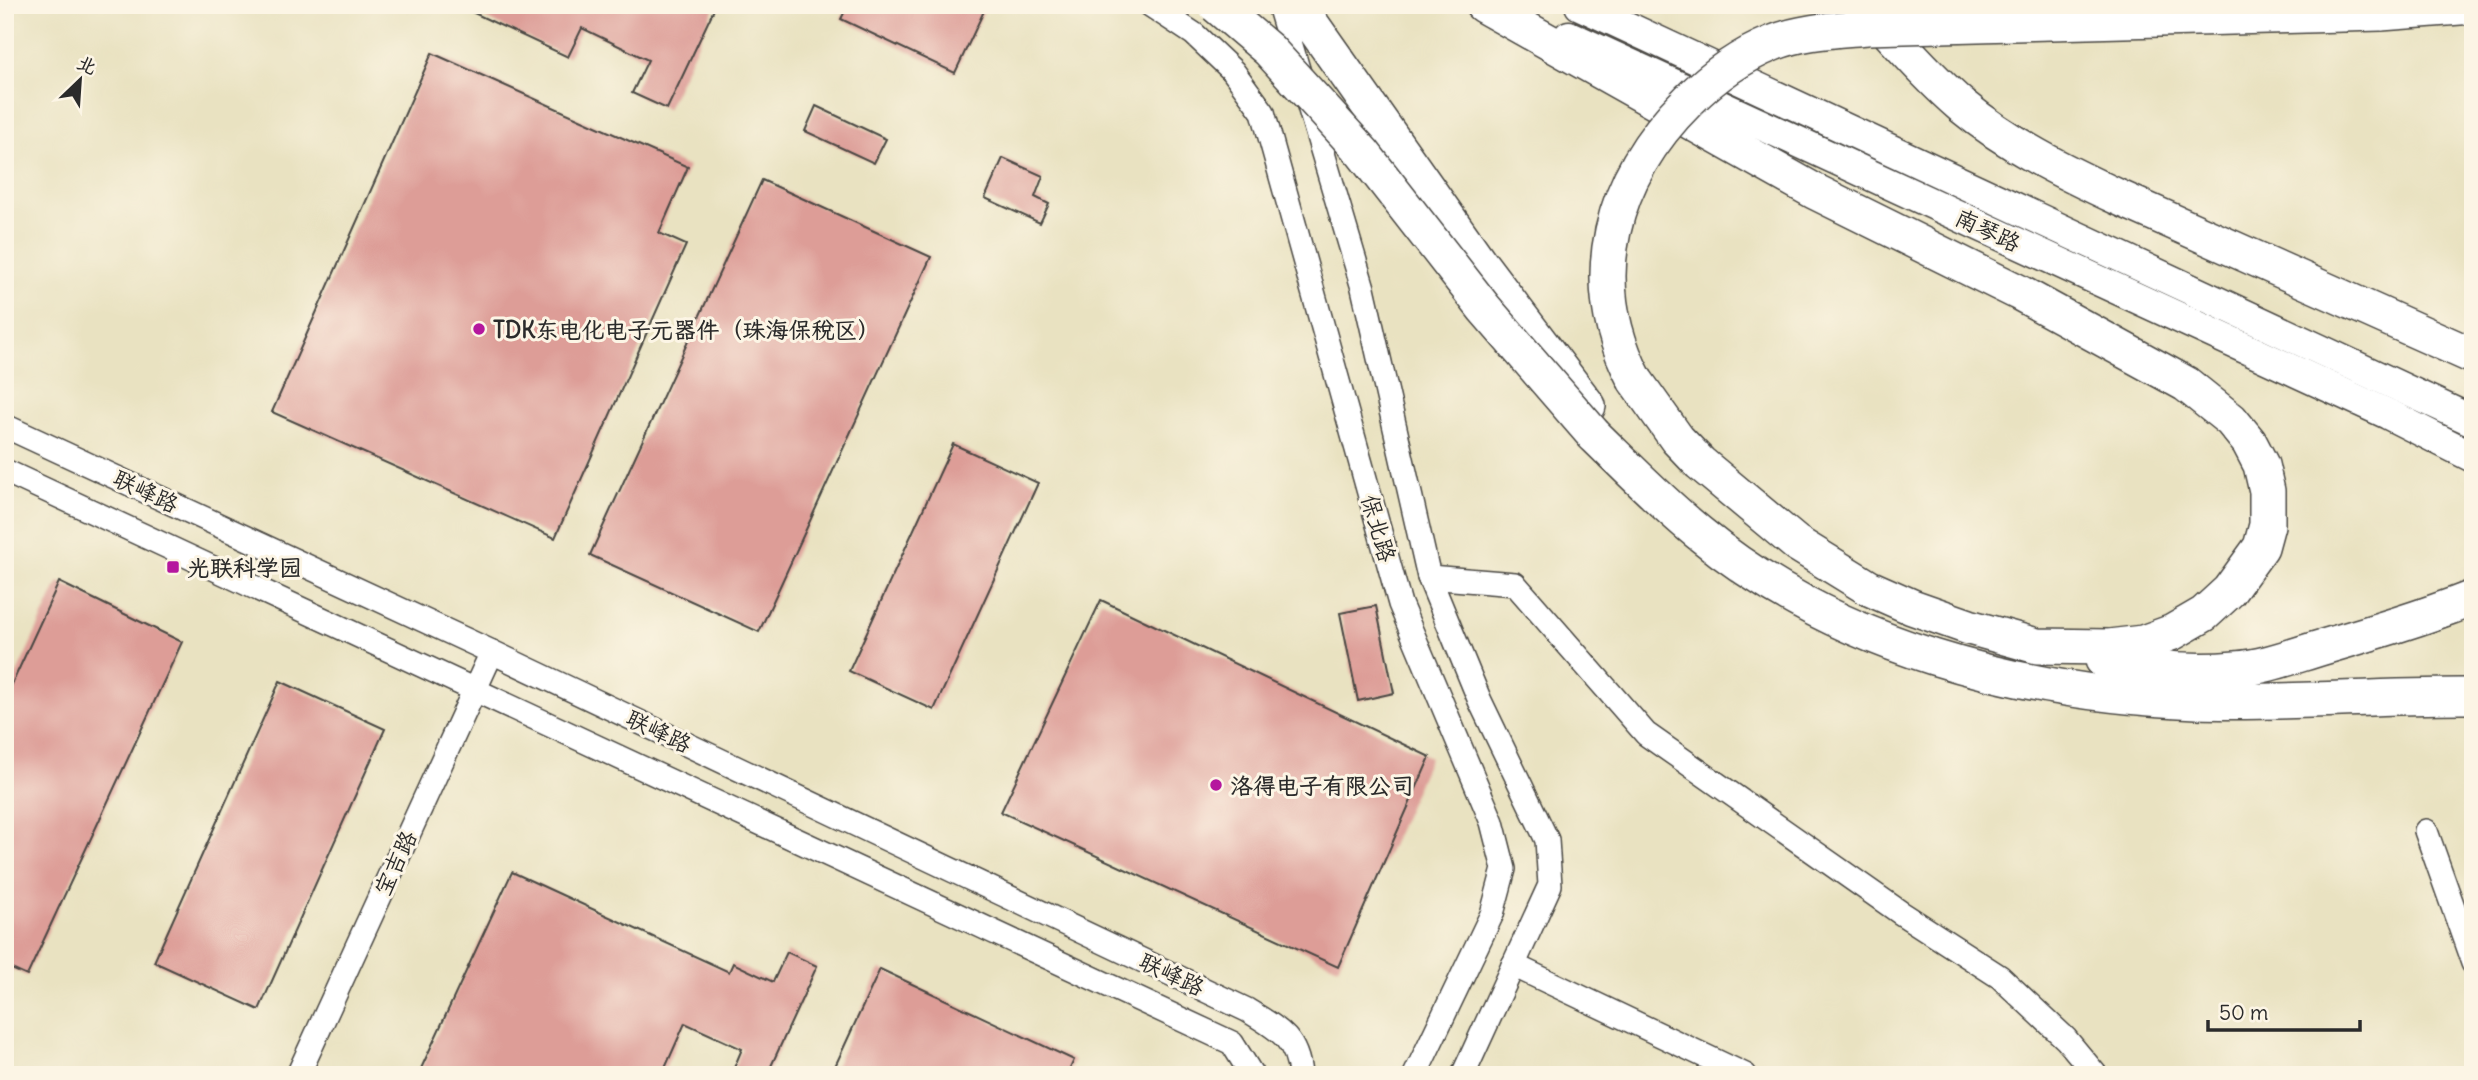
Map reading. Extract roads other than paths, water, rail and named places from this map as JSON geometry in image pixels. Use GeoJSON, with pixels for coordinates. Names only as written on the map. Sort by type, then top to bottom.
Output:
{"type":"FeatureCollection","features":[{"type":"Feature","properties":{"kind":"highway"},"geometry":{"type":"LineString","coordinates":[[1216,5],[1269,50],[1355,143],[1484,308],[1649,487],[1699,534],[1807,605],[1871,635],[1932,657],[1995,675],[2071,688],[2137,697],[2199,701],[2473,696]]}},
{"type":"Feature","properties":{"kind":"highway"},"geometry":{"type":"LineString","coordinates":[[1298,5],[1598,430]]}},
{"type":"Feature","properties":{"kind":"highway"},"geometry":{"type":"LineString","coordinates":[[1483,5],[1814,191],[2018,292],[2157,366],[2231,420],[2249,442],[2261,465],[2267,491],[2267,525],[2261,547],[2229,591],[2204,614],[2173,632],[2143,643],[2109,647],[2037,646]]}},
{"type":"Feature","properties":{"kind":"highway"},"geometry":{"type":"LineString","coordinates":[[1864,5],[1962,106],[2017,145],[2065,173],[2473,356]]}},
{"type":"Feature","properties":{"kind":"highway"},"geometry":{"type":"LineString","coordinates":[[2178,5],[2381,13]]}},
{"type":"Feature","properties":{"kind":"highway"},"geometry":{"type":"LineString","coordinates":[[2473,6],[2381,13],[1867,27],[1802,34],[1773,43],[1727,68],[1699,91],[1649,144],[1626,188],[1612,232],[1609,294],[1615,335],[1635,380],[1677,439],[1700,463],[1730,491],[1796,543],[1834,568],[1912,607],[1969,627],[2037,646],[2110,661],[2168,669],[2228,670],[2269,663],[2390,627],[2473,598]]}},
{"type":"Feature","properties":{"kind":"main road","name":"南琴路"},"geometry":{"type":"LineString","coordinates":[[1502,5],[2388,414],[2473,457]]}},
{"type":"Feature","properties":{"kind":"main road","name":"南琴路"},"geometry":{"type":"LineString","coordinates":[[1580,5],[2473,421]]}},
{"type":"Feature","properties":{"kind":"street","name":"保北路"},"geometry":{"type":"LineString","coordinates":[[1150,5],[1194,34],[1233,71],[1263,112],[1400,604],[1492,822],[1504,869],[1492,914],[1415,1075]]}},
{"type":"Feature","properties":{"kind":"street"},"geometry":{"type":"LineString","coordinates":[[1279,5],[1363,288],[1429,577],[1480,701],[1547,840],[1550,886],[1463,1075]]}},
{"type":"Feature","properties":{"kind":"street","name":"联峰路"},"geometry":{"type":"LineString","coordinates":[[5,426],[492,652],[1247,1010],[1282,1031],[1299,1066]]}},
{"type":"Feature","properties":{"kind":"street","name":"联峰路"},"geometry":{"type":"LineString","coordinates":[[5,471],[1232,1042],[1252,1075]]}},
{"type":"Feature","properties":{"kind":"street"},"geometry":{"type":"LineString","coordinates":[[1429,577],[1514,584],[1646,734],[1902,913],[2000,977],[2066,1040],[2096,1075]]}},
{"type":"Feature","properties":{"kind":"street","name":"宝吉路"},"geometry":{"type":"LineString","coordinates":[[298,1075],[492,652]]}},
{"type":"Feature","properties":{"kind":"street"},"geometry":{"type":"LineString","coordinates":[[2426,831],[2473,962]]}},
{"type":"Feature","properties":{"kind":"street"},"geometry":{"type":"LineString","coordinates":[[1513,965],[1745,1075]]}},
{"type":"Feature","properties":{"kind":"place","name":"TDK东电化电子元器件（珠海保税区）"},"geometry":{"type":"Point","coordinates":[479,329]}},
{"type":"Feature","properties":{"kind":"place","name":"光联科学园"},"geometry":{"type":"Point","coordinates":[173,567]}},
{"type":"Feature","properties":{"kind":"place","name":"洛得电子有限公司"},"geometry":{"type":"Point","coordinates":[1216,785]}}]}
